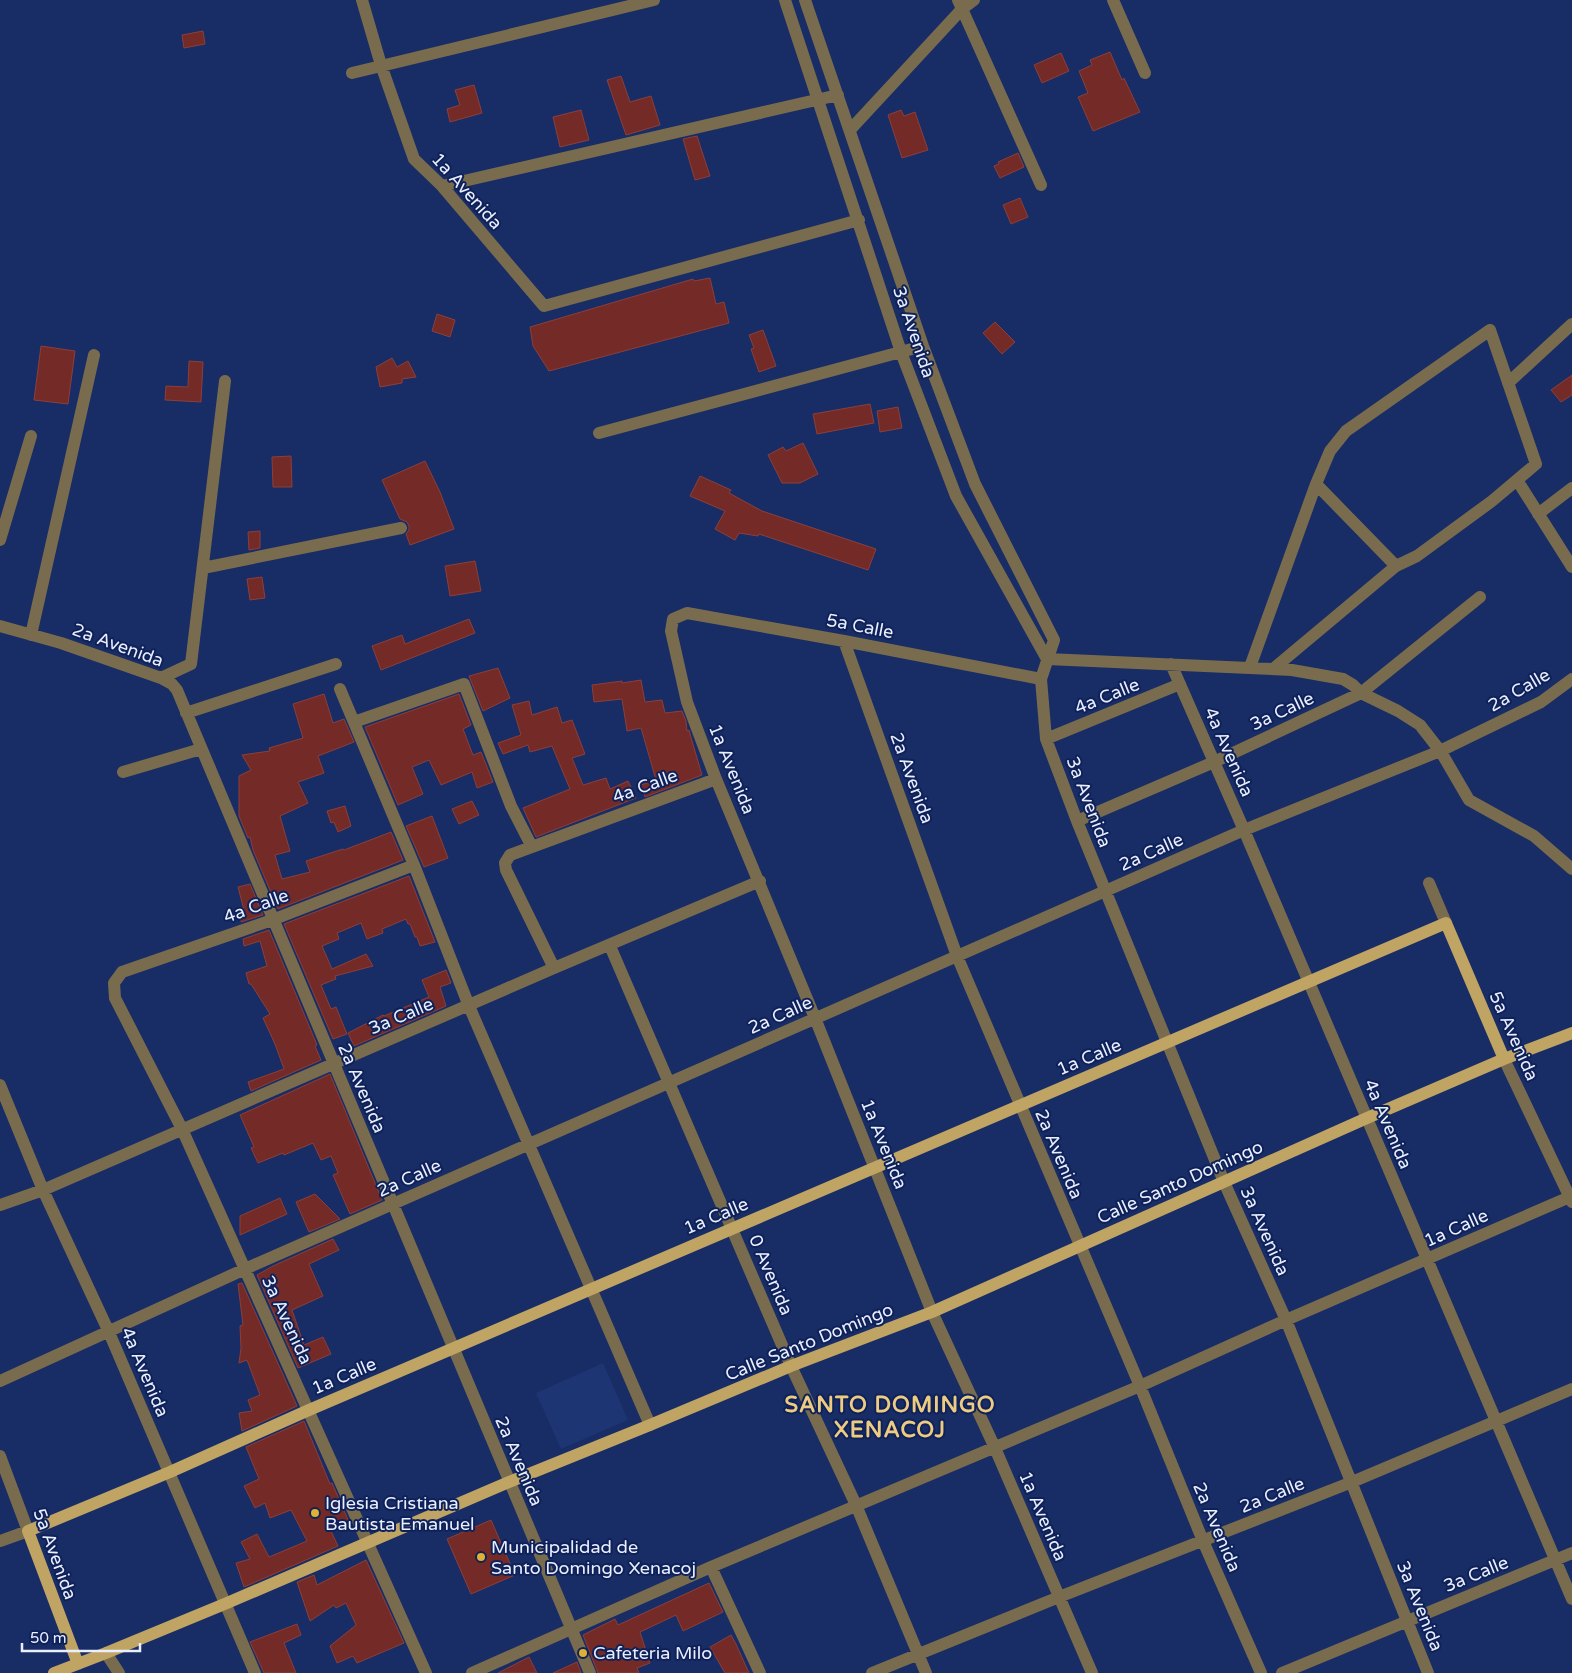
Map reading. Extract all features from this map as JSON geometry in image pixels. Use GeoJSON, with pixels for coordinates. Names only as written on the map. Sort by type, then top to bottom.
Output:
{"type":"FeatureCollection","features":[{"type":"Feature","properties":{"kind":"main road","name":"1a Calle"},"geometry":{"type":"LineString","coordinates":[[28,1530],[170,1472],[453,1348],[1446,923]]}},
{"type":"Feature","properties":{"kind":"main road","name":"5a Avenida"},"geometry":{"type":"LineString","coordinates":[[1446,923],[1504,1059]]}},
{"type":"Feature","properties":{"kind":"main road","name":"Calle Santo Domingo"},"geometry":{"type":"LineString","coordinates":[[54,1673],[227,1603],[509,1482],[791,1366],[932,1312],[1367,1118],[1504,1059],[1572,1033]]}},
{"type":"Feature","properties":{"kind":"main road","name":"5a Avenida"},"geometry":{"type":"LineString","coordinates":[[28,1530],[78,1664]]}},
{"type":"Feature","properties":{"kind":"street","name":"1a Avenida"},"geometry":{"type":"LineString","coordinates":[[362,0],[381,65],[414,159],[442,186],[544,306],[859,220]]}},
{"type":"Feature","properties":{"kind":"street"},"geometry":{"type":"LineString","coordinates":[[352,73],[654,0]]}},
{"type":"Feature","properties":{"kind":"street","name":"3a Avenida"},"geometry":{"type":"LineString","coordinates":[[784,0],[902,352],[956,496],[1047,659]]}},
{"type":"Feature","properties":{"kind":"street","name":"3a Avenida"},"geometry":{"type":"LineString","coordinates":[[805,0],[923,346],[975,484],[1054,640],[1041,679],[1046,739],[1077,821],[1224,1182],[1286,1320],[1428,1673]]}},
{"type":"Feature","properties":{"kind":"street"},"geometry":{"type":"LineString","coordinates":[[850,130],[960,4],[974,0]]}},
{"type":"Feature","properties":{"kind":"street"},"geometry":{"type":"LineString","coordinates":[[1113,0],[1145,73]]}},
{"type":"Feature","properties":{"kind":"street"},"geometry":{"type":"LineString","coordinates":[[960,4],[1041,185]]}},
{"type":"Feature","properties":{"kind":"street"},"geometry":{"type":"LineString","coordinates":[[442,186],[838,95]]}},
{"type":"Feature","properties":{"kind":"street"},"geometry":{"type":"LineString","coordinates":[[1508,383],[1572,324]]}},
{"type":"Feature","properties":{"kind":"street"},"geometry":{"type":"LineString","coordinates":[[1250,668],[1316,484],[1330,451],[1346,431],[1490,330],[1536,464],[1492,501],[1417,556],[1396,566],[1273,669]]}},
{"type":"Feature","properties":{"kind":"street"},"geometry":{"type":"LineString","coordinates":[[599,433],[923,346]]}},
{"type":"Feature","properties":{"kind":"street"},"geometry":{"type":"LineString","coordinates":[[31,635],[94,355]]}},
{"type":"Feature","properties":{"kind":"street"},"geometry":{"type":"LineString","coordinates":[[161,678],[191,664],[225,381]]}},
{"type":"Feature","properties":{"kind":"street"},"geometry":{"type":"LineString","coordinates":[[0,540],[31,436]]}},
{"type":"Feature","properties":{"kind":"street"},"geometry":{"type":"LineString","coordinates":[[1517,480],[1572,567]]}},
{"type":"Feature","properties":{"kind":"street"},"geometry":{"type":"LineString","coordinates":[[1316,484],[1396,566]]}},
{"type":"Feature","properties":{"kind":"street"},"geometry":{"type":"LineString","coordinates":[[1538,514],[1572,488]]}},
{"type":"Feature","properties":{"kind":"street"},"geometry":{"type":"LineString","coordinates":[[203,568],[401,528]]}},
{"type":"Feature","properties":{"kind":"street","name":"3a Calle"},"geometry":{"type":"LineString","coordinates":[[1077,821],[1214,762],[1361,693],[1480,597]]}},
{"type":"Feature","properties":{"kind":"street","name":"5a Calle"},"geometry":{"type":"LineString","coordinates":[[673,619],[687,613],[1041,679]]}},
{"type":"Feature","properties":{"kind":"street","name":"1a Avenida"},"geometry":{"type":"LineString","coordinates":[[673,619],[671,630],[687,702],[716,779],[760,881],[932,1312],[995,1448],[1092,1673]]}},
{"type":"Feature","properties":{"kind":"street","name":"2a Avenida"},"geometry":{"type":"LineString","coordinates":[[0,626],[61,642],[161,678],[172,684],[177,690],[272,920],[590,1673]]}},
{"type":"Feature","properties":{"kind":"street","name":"2a Avenida"},"geometry":{"type":"LineString","coordinates":[[844,641],[957,956],[1140,1386],[1203,1541],[1261,1673]]}},
{"type":"Feature","properties":{"kind":"street"},"geometry":{"type":"LineString","coordinates":[[1047,659],[1292,670],[1343,679],[1361,693],[1398,711],[1420,725],[1440,751],[1469,800],[1534,836],[1572,869]]}},
{"type":"Feature","properties":{"kind":"street"},"geometry":{"type":"LineString","coordinates":[[186,713],[336,664]]}},
{"type":"Feature","properties":{"kind":"street","name":"4a Avenida"},"geometry":{"type":"LineString","coordinates":[[1171,664],[1244,830],[1572,1598]]}},
{"type":"Feature","properties":{"kind":"street","name":"2a Calle"},"geometry":{"type":"LineString","coordinates":[[0,1381],[245,1269],[1106,890],[1244,830],[1440,751],[1541,702],[1572,679]]}},
{"type":"Feature","properties":{"kind":"street"},"geometry":{"type":"LineString","coordinates":[[354,722],[464,684],[511,806],[532,847]]}},
{"type":"Feature","properties":{"kind":"street","name":"4a Calle"},"geometry":{"type":"LineString","coordinates":[[1046,739],[1180,684]]}},
{"type":"Feature","properties":{"kind":"street"},"geometry":{"type":"LineString","coordinates":[[340,689],[414,865],[469,1006],[650,1425]]}},
{"type":"Feature","properties":{"kind":"street"},"geometry":{"type":"LineString","coordinates":[[123,772],[201,749]]}},
{"type":"Feature","properties":{"kind":"street","name":"4a Calle"},"geometry":{"type":"LineString","coordinates":[[554,968],[506,870],[505,863],[510,855],[716,779]]}},
{"type":"Feature","properties":{"kind":"street","name":"4a Calle"},"geometry":{"type":"LineString","coordinates":[[114,983],[122,972],[272,920],[414,865]]}},
{"type":"Feature","properties":{"kind":"street","name":"3a Calle"},"geometry":{"type":"LineString","coordinates":[[0,1205],[43,1190],[554,968],[610,946],[760,881]]}},
{"type":"Feature","properties":{"kind":"street","name":"5a Avenida"},"geometry":{"type":"LineString","coordinates":[[1429,883],[1446,923]]}},
{"type":"Feature","properties":{"kind":"street","name":"0 Avenida"},"geometry":{"type":"LineString","coordinates":[[610,946],[791,1366],[856,1505],[926,1673]]}},
{"type":"Feature","properties":{"kind":"street","name":"3a Avenida"},"geometry":{"type":"LineString","coordinates":[[114,983],[115,998],[182,1129],[426,1673]]}},
{"type":"Feature","properties":{"kind":"street","name":"5a Avenida"},"geometry":{"type":"LineString","coordinates":[[1504,1059],[1571,1198]]}},
{"type":"Feature","properties":{"kind":"street","name":"4a Avenida"},"geometry":{"type":"LineString","coordinates":[[0,1086],[43,1190],[108,1330],[227,1603],[255,1673]]}},
{"type":"Feature","properties":{"kind":"street","name":"1a Calle"},"geometry":{"type":"LineString","coordinates":[[472,1673],[711,1567],[1140,1386],[1286,1320],[1571,1198]]}},
{"type":"Feature","properties":{"kind":"street","name":"2a Calle"},"geometry":{"type":"LineString","coordinates":[[872,1673],[1352,1482],[1572,1388]]}},
{"type":"Feature","properties":{"kind":"street","name":"5a Avenida"},"geometry":{"type":"LineString","coordinates":[[0,1456],[28,1530]]}},
{"type":"Feature","properties":{"kind":"street","name":"1a Calle"},"geometry":{"type":"LineString","coordinates":[[0,1541],[28,1530]]}},
{"type":"Feature","properties":{"kind":"street","name":"3a Calle"},"geometry":{"type":"LineString","coordinates":[[1282,1673],[1572,1553]]}},
{"type":"Feature","properties":{"kind":"street"},"geometry":{"type":"LineString","coordinates":[[711,1567],[760,1673]]}},
{"type":"Feature","properties":{"kind":"street"},"geometry":{"type":"LineString","coordinates":[[106,1653],[119,1673]]}},
{"type":"Feature","properties":{"kind":"shaded area"},"geometry":{"type":"Polygon","coordinates":[[[603,1363],[628,1420],[561,1449],[536,1393],[603,1363]]]}},
{"type":"Feature","properties":{"kind":"building"},"geometry":{"type":"Polygon","coordinates":[[[203,31],[205,44],[184,48],[182,35],[203,31]]]}},
{"type":"Feature","properties":{"kind":"building"},"geometry":{"type":"Polygon","coordinates":[[[1110,52],[1122,80],[1124,78],[1140,112],[1093,131],[1078,97],[1088,93],[1079,71],[1092,65],[1090,60],[1110,52]]]}},
{"type":"Feature","properties":{"kind":"building"},"geometry":{"type":"Polygon","coordinates":[[[1061,53],[1069,71],[1042,83],[1034,65],[1061,53]]]}},
{"type":"Feature","properties":{"kind":"building"},"geometry":{"type":"Polygon","coordinates":[[[621,76],[630,102],[651,96],[660,125],[626,135],[607,80],[621,76]]]}},
{"type":"Feature","properties":{"kind":"building"},"geometry":{"type":"Polygon","coordinates":[[[474,85],[482,113],[450,122],[447,109],[460,105],[455,90],[474,85]]]}},
{"type":"Feature","properties":{"kind":"building"},"geometry":{"type":"Polygon","coordinates":[[[581,110],[589,140],[560,147],[553,117],[581,110]]]}},
{"type":"Feature","properties":{"kind":"building"},"geometry":{"type":"Polygon","coordinates":[[[901,110],[904,116],[915,112],[928,150],[902,158],[888,115],[901,110]]]}},
{"type":"Feature","properties":{"kind":"building"},"geometry":{"type":"Polygon","coordinates":[[[697,136],[710,176],[695,180],[683,139],[697,136]]]}},
{"type":"Feature","properties":{"kind":"building"},"geometry":{"type":"Polygon","coordinates":[[[1018,153],[1024,167],[1000,178],[994,166],[999,164],[998,162],[1018,153]]]}},
{"type":"Feature","properties":{"kind":"building"},"geometry":{"type":"Polygon","coordinates":[[[1020,198],[1028,217],[1011,224],[1003,205],[1020,198]]]}},
{"type":"Feature","properties":{"kind":"building"},"geometry":{"type":"Polygon","coordinates":[[[710,278],[716,304],[724,302],[729,323],[549,371],[533,346],[530,327],[693,279],[694,281],[710,278]]]}},
{"type":"Feature","properties":{"kind":"building"},"geometry":{"type":"Polygon","coordinates":[[[437,314],[455,320],[450,337],[432,331],[437,314]]]}},
{"type":"Feature","properties":{"kind":"building"},"geometry":{"type":"Polygon","coordinates":[[[995,322],[1015,342],[1002,354],[983,333],[995,322]]]}},
{"type":"Feature","properties":{"kind":"building"},"geometry":{"type":"Polygon","coordinates":[[[763,330],[776,366],[759,372],[751,349],[754,348],[749,335],[763,330]]]}},
{"type":"Feature","properties":{"kind":"building"},"geometry":{"type":"Polygon","coordinates":[[[41,346],[75,351],[68,404],[34,400],[41,346]]]}},
{"type":"Feature","properties":{"kind":"building"},"geometry":{"type":"Polygon","coordinates":[[[392,358],[397,367],[408,361],[416,377],[402,379],[402,383],[380,387],[376,367],[392,358]]]}},
{"type":"Feature","properties":{"kind":"building"},"geometry":{"type":"Polygon","coordinates":[[[189,361],[203,362],[201,402],[165,400],[166,386],[188,387],[189,361]]]}},
{"type":"Feature","properties":{"kind":"building"},"geometry":{"type":"Polygon","coordinates":[[[1572,375],[1572,395],[1561,402],[1551,390],[1572,375]]]}},
{"type":"Feature","properties":{"kind":"building"},"geometry":{"type":"Polygon","coordinates":[[[870,404],[874,423],[817,434],[813,414],[870,404]]]}},
{"type":"Feature","properties":{"kind":"building"},"geometry":{"type":"Polygon","coordinates":[[[898,407],[902,428],[880,432],[877,411],[898,407]]]}},
{"type":"Feature","properties":{"kind":"building"},"geometry":{"type":"Polygon","coordinates":[[[803,443],[818,474],[800,483],[782,483],[768,455],[783,447],[786,451],[803,443]]]}},
{"type":"Feature","properties":{"kind":"building"},"geometry":{"type":"Polygon","coordinates":[[[291,456],[292,487],[273,487],[272,457],[291,456]]]}},
{"type":"Feature","properties":{"kind":"building"},"geometry":{"type":"Polygon","coordinates":[[[425,461],[440,492],[454,529],[410,545],[406,534],[409,526],[407,522],[400,519],[382,480],[425,461]]]}},
{"type":"Feature","properties":{"kind":"building"},"geometry":{"type":"Polygon","coordinates":[[[700,476],[731,490],[729,493],[762,511],[876,549],[868,570],[759,534],[758,536],[739,533],[735,540],[715,529],[725,511],[690,496],[700,476]]]}},
{"type":"Feature","properties":{"kind":"building"},"geometry":{"type":"Polygon","coordinates":[[[260,531],[260,548],[249,550],[248,532],[260,531]]]}},
{"type":"Feature","properties":{"kind":"building"},"geometry":{"type":"Polygon","coordinates":[[[475,561],[481,591],[450,596],[445,566],[475,561]]]}},
{"type":"Feature","properties":{"kind":"building"},"geometry":{"type":"Polygon","coordinates":[[[262,577],[265,598],[250,600],[247,579],[262,577]]]}},
{"type":"Feature","properties":{"kind":"building"},"geometry":{"type":"Polygon","coordinates":[[[469,619],[475,633],[381,670],[372,646],[402,635],[405,644],[469,619]]]}},
{"type":"Feature","properties":{"kind":"building"},"geometry":{"type":"Polygon","coordinates":[[[498,668],[510,698],[483,711],[469,676],[498,668]]]}},
{"type":"Feature","properties":{"kind":"building"},"geometry":{"type":"Polygon","coordinates":[[[641,680],[645,702],[662,700],[665,713],[682,711],[702,775],[645,797],[641,785],[656,780],[641,728],[627,731],[622,699],[594,702],[592,685],[641,680]]]}},
{"type":"Feature","properties":{"kind":"building"},"geometry":{"type":"Polygon","coordinates":[[[324,694],[333,723],[344,719],[354,742],[318,756],[324,773],[298,782],[308,803],[280,816],[290,851],[275,855],[282,879],[310,872],[306,861],[344,850],[391,832],[403,860],[278,909],[253,850],[250,837],[248,838],[239,816],[239,776],[251,770],[242,755],[270,751],[269,748],[303,738],[293,704],[324,694]]]}},
{"type":"Feature","properties":{"kind":"building"},"geometry":{"type":"Polygon","coordinates":[[[459,694],[471,725],[463,729],[473,755],[481,752],[493,782],[477,788],[472,772],[441,785],[429,760],[412,767],[423,794],[398,805],[365,727],[459,694]]]}},
{"type":"Feature","properties":{"kind":"building"},"geometry":{"type":"Polygon","coordinates":[[[529,701],[532,715],[557,707],[562,723],[572,720],[585,754],[572,758],[583,785],[606,778],[610,789],[628,781],[636,798],[536,837],[523,808],[570,789],[552,746],[530,752],[528,745],[503,754],[498,743],[521,735],[512,705],[529,701]]]}},
{"type":"Feature","properties":{"kind":"building"},"geometry":{"type":"Polygon","coordinates":[[[472,801],[479,815],[459,824],[452,809],[472,801]]]}},
{"type":"Feature","properties":{"kind":"building"},"geometry":{"type":"Polygon","coordinates":[[[345,806],[351,826],[338,832],[334,822],[331,823],[327,811],[345,806]]]}},
{"type":"Feature","properties":{"kind":"building"},"geometry":{"type":"Polygon","coordinates":[[[432,816],[448,858],[424,867],[406,826],[432,816]]]}},
{"type":"Feature","properties":{"kind":"building"},"geometry":{"type":"Polygon","coordinates":[[[409,876],[435,942],[420,946],[406,919],[382,929],[383,933],[367,939],[361,923],[337,933],[339,939],[322,946],[332,969],[366,954],[373,966],[335,976],[336,979],[321,985],[331,1009],[336,1007],[347,1034],[333,1039],[284,924],[409,876]]]}},
{"type":"Feature","properties":{"kind":"building"},"geometry":{"type":"Polygon","coordinates":[[[250,884],[263,915],[241,922],[241,916],[245,914],[238,887],[250,884]]]}},
{"type":"Feature","properties":{"kind":"building"},"geometry":{"type":"Polygon","coordinates":[[[269,930],[317,1045],[315,1046],[321,1060],[251,1091],[248,1082],[284,1069],[263,1018],[270,1014],[251,984],[249,984],[246,973],[267,966],[260,941],[244,946],[243,939],[269,930]]]}},
{"type":"Feature","properties":{"kind":"building"},"geometry":{"type":"Polygon","coordinates":[[[446,970],[451,983],[440,987],[446,1006],[354,1046],[348,1033],[383,1015],[429,997],[422,980],[446,970]]]}},
{"type":"Feature","properties":{"kind":"building"},"geometry":{"type":"Polygon","coordinates":[[[330,1074],[382,1200],[350,1214],[333,1175],[338,1173],[331,1156],[321,1160],[313,1143],[258,1163],[251,1148],[254,1147],[240,1115],[330,1074]]]}},
{"type":"Feature","properties":{"kind":"building"},"geometry":{"type":"Polygon","coordinates":[[[315,1194],[340,1219],[309,1232],[296,1202],[315,1194]]]}},
{"type":"Feature","properties":{"kind":"building"},"geometry":{"type":"Polygon","coordinates":[[[280,1198],[287,1214],[240,1235],[240,1216],[280,1198]]]}},
{"type":"Feature","properties":{"kind":"building"},"geometry":{"type":"Polygon","coordinates":[[[333,1239],[339,1250],[309,1264],[323,1296],[292,1310],[304,1345],[323,1337],[331,1354],[298,1368],[257,1275],[333,1239]]]}},
{"type":"Feature","properties":{"kind":"building"},"geometry":{"type":"Polygon","coordinates":[[[242,1283],[297,1406],[242,1431],[239,1413],[252,1411],[248,1400],[260,1395],[247,1360],[239,1363],[241,1348],[240,1326],[243,1325],[238,1284],[242,1283]]]}},
{"type":"Feature","properties":{"kind":"building"},"geometry":{"type":"Polygon","coordinates":[[[304,1421],[330,1484],[332,1483],[349,1522],[331,1531],[338,1546],[244,1587],[236,1563],[250,1559],[241,1542],[257,1534],[269,1557],[307,1541],[291,1510],[270,1518],[265,1503],[255,1508],[244,1486],[259,1479],[246,1447],[304,1421]]]}},
{"type":"Feature","properties":{"kind":"building","name":"Municipalidad de Santo Domingo Xenacoj"},"geometry":{"type":"Polygon","coordinates":[[[491,1520],[515,1575],[471,1594],[447,1539],[491,1520]]]}},
{"type":"Feature","properties":{"kind":"building"},"geometry":{"type":"Polygon","coordinates":[[[366,1560],[404,1643],[357,1663],[353,1656],[337,1663],[330,1646],[356,1625],[346,1603],[336,1608],[334,1605],[310,1621],[297,1582],[314,1575],[317,1585],[366,1560]]]}},
{"type":"Feature","properties":{"kind":"building"},"geometry":{"type":"Polygon","coordinates":[[[709,1583],[723,1612],[683,1631],[676,1615],[640,1632],[650,1663],[637,1668],[639,1673],[598,1673],[583,1635],[615,1619],[618,1625],[709,1583]]]}},
{"type":"Feature","properties":{"kind":"building"},"geometry":{"type":"Polygon","coordinates":[[[297,1624],[301,1635],[284,1643],[296,1673],[264,1673],[250,1642],[297,1624]]]}},
{"type":"Feature","properties":{"kind":"building"},"geometry":{"type":"Polygon","coordinates":[[[731,1635],[749,1673],[725,1673],[710,1647],[731,1635]]]}},
{"type":"Feature","properties":{"kind":"building"},"geometry":{"type":"Polygon","coordinates":[[[529,1657],[537,1673],[498,1673],[529,1657]]]}},
{"type":"Feature","properties":{"kind":"building"},"geometry":{"type":"Polygon","coordinates":[[[577,1662],[581,1673],[553,1673],[577,1662]]]}},
{"type":"Feature","properties":{"kind":"place","name":"Iglesia Cristiana Bautista Emanuel"},"geometry":{"type":"Point","coordinates":[315,1513]}},
{"type":"Feature","properties":{"kind":"place","name":"Municipalidad de Santo Domingo Xenacoj"},"geometry":{"type":"Point","coordinates":[481,1557]}},
{"type":"Feature","properties":{"kind":"place","name":"Cafeteria Milo"},"geometry":{"type":"Point","coordinates":[583,1653]}},
{"type":"Feature","properties":{"kind":"district","name":"SANTO DOMINGO XENACOJ"},"geometry":{"type":"Point","coordinates":[890,1418]}}]}
